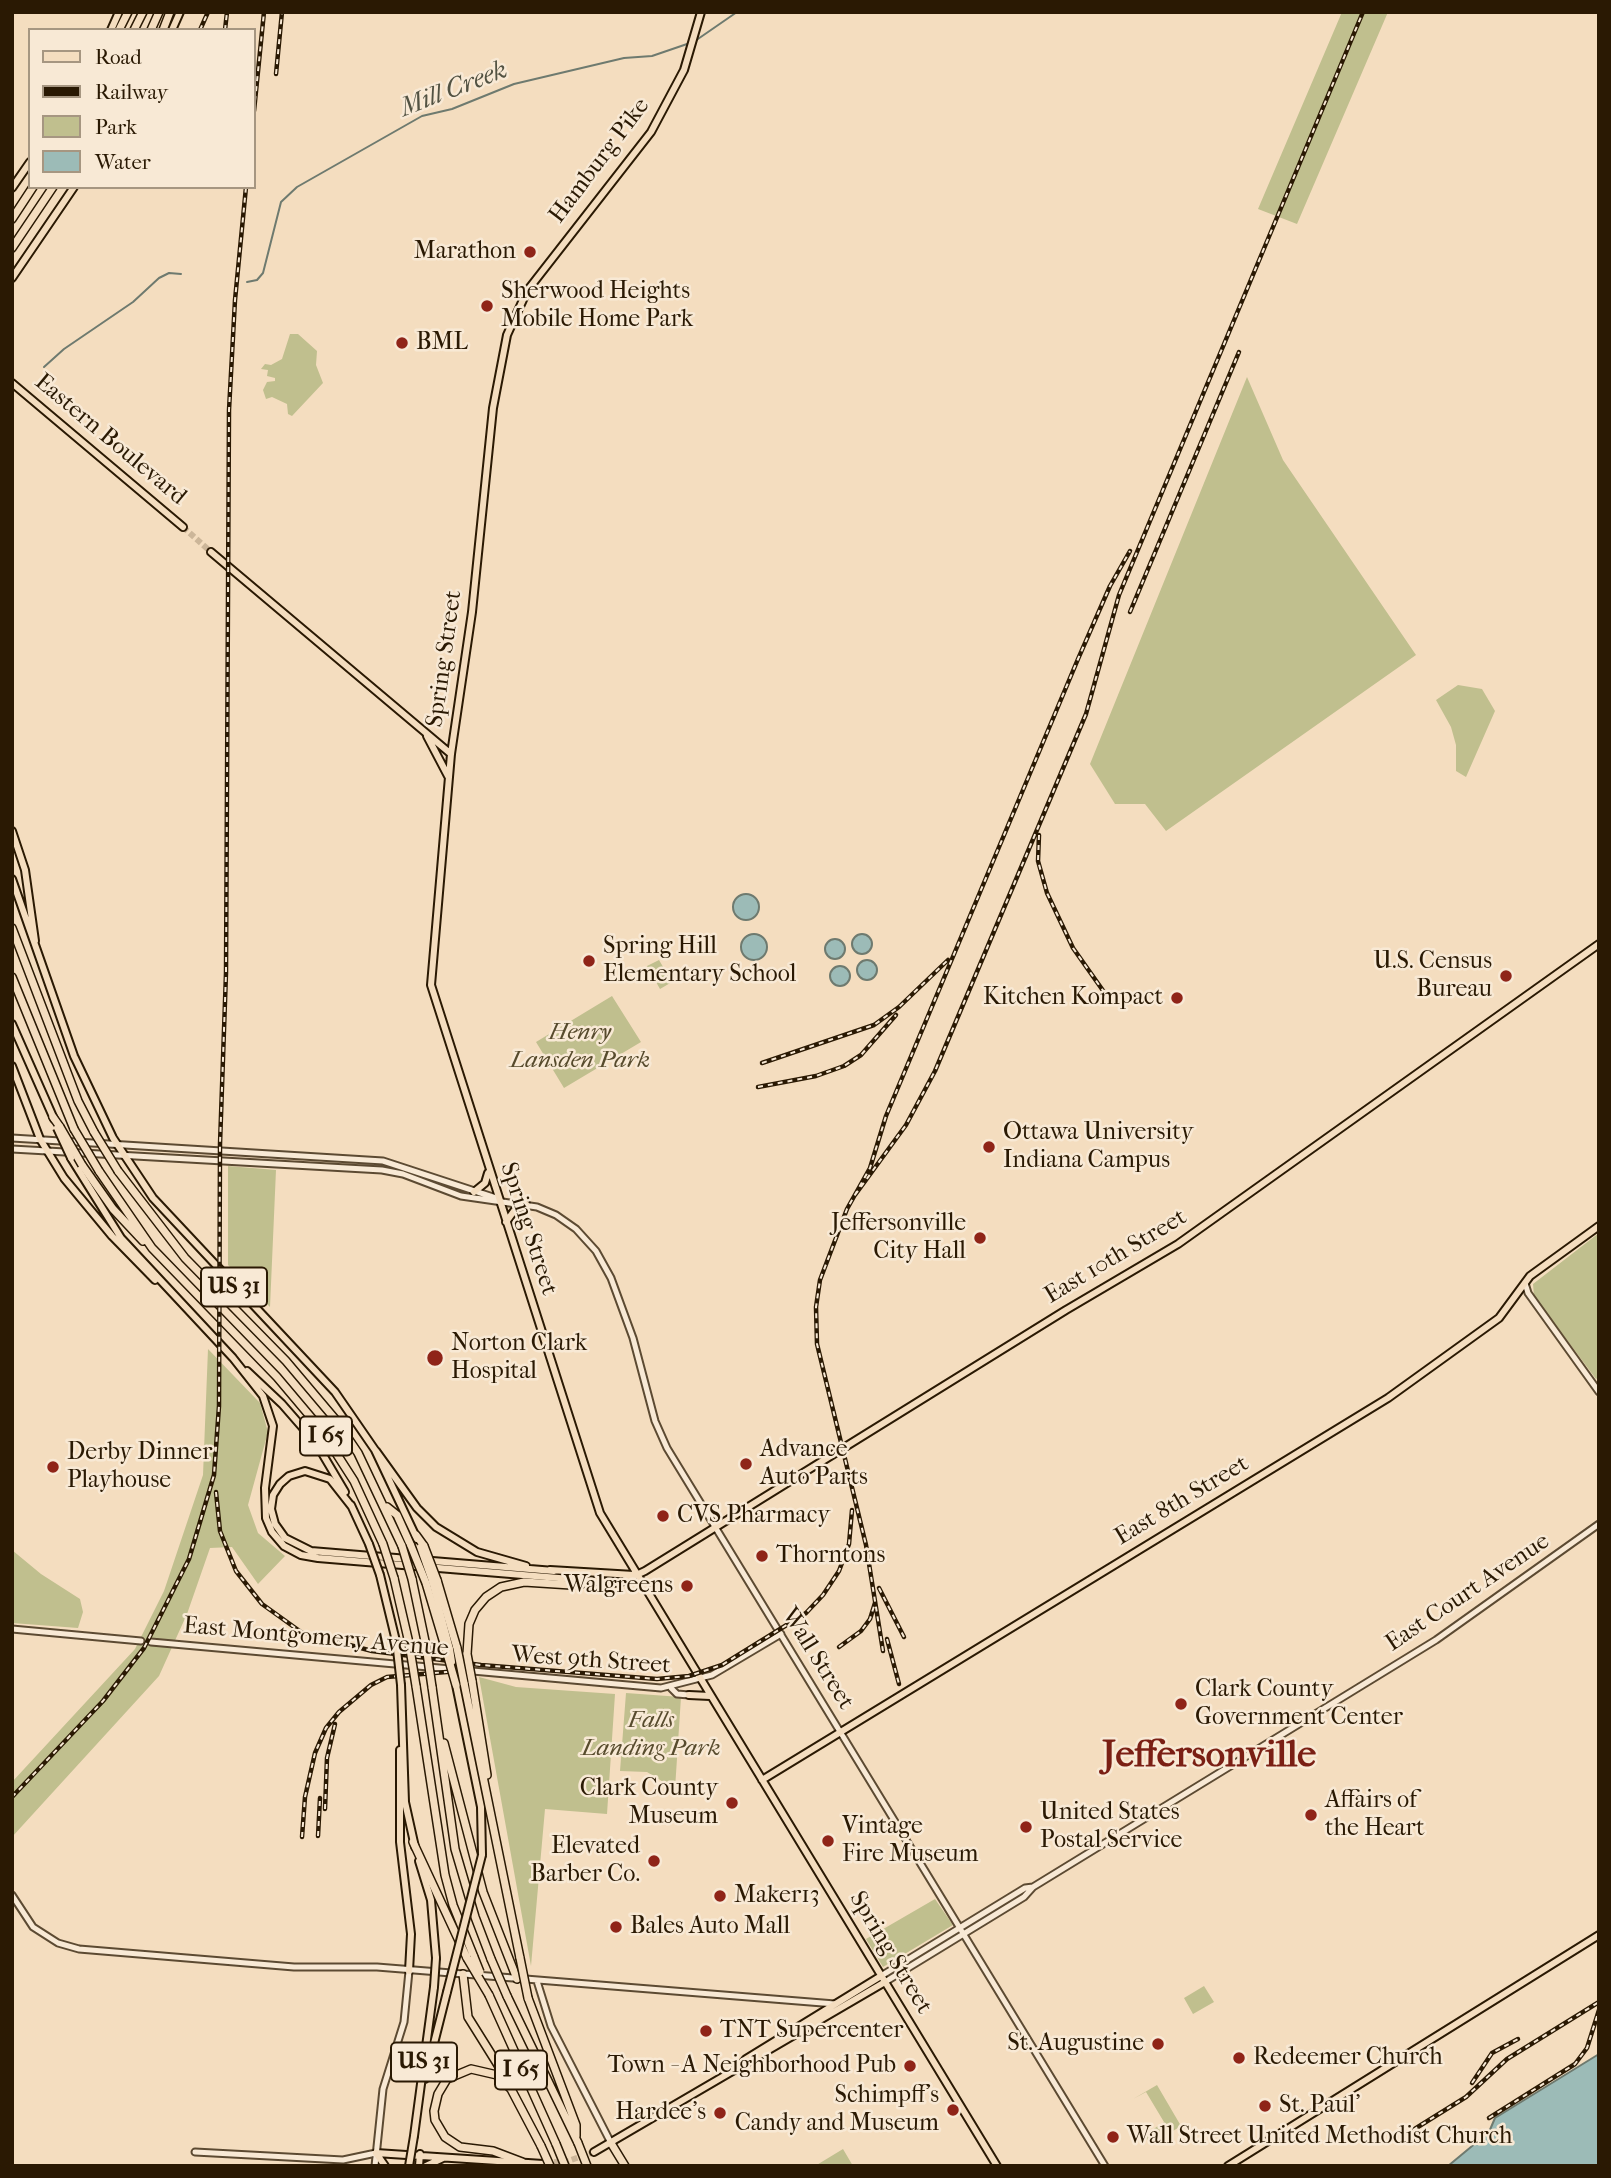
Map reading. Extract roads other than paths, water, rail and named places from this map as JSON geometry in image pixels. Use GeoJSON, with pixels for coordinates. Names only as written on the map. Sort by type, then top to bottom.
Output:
{"type":"FeatureCollection","features":[{"type":"Feature","properties":{"kind":"highway"},"geometry":{"type":"LineString","coordinates":[[119,28],[128,12]]}},
{"type":"Feature","properties":{"kind":"highway"},"geometry":{"type":"LineString","coordinates":[[135,28],[143,12]]}},
{"type":"Feature","properties":{"kind":"highway"},"geometry":{"type":"LineString","coordinates":[[152,28],[159,12]]}},
{"type":"Feature","properties":{"kind":"highway"},"geometry":{"type":"LineString","coordinates":[[12,219],[32,189]]}},
{"type":"Feature","properties":{"kind":"highway"},"geometry":{"type":"LineString","coordinates":[[12,248],[52,189]]}},
{"type":"Feature","properties":{"kind":"highway","name":"I 65"},"geometry":{"type":"LineString","coordinates":[[12,928],[78,1101],[118,1171],[185,1258],[315,1395],[358,1453],[406,1546],[426,1646],[456,1849],[474,1917],[507,1996],[587,2166]]}},
{"type":"Feature","properties":{"kind":"highway","name":"I 65"},"geometry":{"type":"LineString","coordinates":[[12,977],[74,1129],[99,1171],[152,1248],[307,1410],[354,1480],[383,1544],[394,1578],[416,1686],[445,1875],[453,1905],[470,1957],[565,2166]]}},
{"type":"Feature","properties":{"kind":"highway"},"geometry":{"type":"LineString","coordinates":[[53,1117],[82,1165],[132,1232],[152,1248]]}},
{"type":"Feature","properties":{"kind":"highway"},"geometry":{"type":"LineString","coordinates":[[416,1535],[464,1683],[528,1998],[576,2125],[577,2142]]}},
{"type":"Feature","properties":{"kind":"highway"},"geometry":{"type":"LineString","coordinates":[[406,1546],[432,1581]]}},
{"type":"Feature","properties":{"kind":"highway"},"geometry":{"type":"LineString","coordinates":[[464,1683],[469,1624],[475,1610],[486,1597],[501,1587],[524,1581],[571,1584],[595,1582]]}},
{"type":"Feature","properties":{"kind":"highway"},"geometry":{"type":"LineString","coordinates":[[440,1732],[450,1759],[459,1809],[483,1892],[517,1979]]}},
{"type":"Feature","properties":{"kind":"highway"},"geometry":{"type":"LineString","coordinates":[[413,1842],[470,1957]]}},
{"type":"Feature","properties":{"kind":"highway"},"geometry":{"type":"LineString","coordinates":[[463,1974],[468,2017],[519,2101],[541,2146],[546,2165]]}},
{"type":"Feature","properties":{"kind":"highway"},"geometry":{"type":"LineString","coordinates":[[519,2101],[497,2075],[471,2069],[455,2074],[442,2086],[434,2111],[439,2129],[454,2144],[493,2151],[522,2164]]}},
{"type":"Feature","properties":{"kind":"highway"},"geometry":{"type":"LineString","coordinates":[[611,2143],[625,2166]]}},
{"type":"Feature","properties":{"kind":"main road"},"geometry":{"type":"LineString","coordinates":[[112,28],[119,12]]}},
{"type":"Feature","properties":{"kind":"main road"},"geometry":{"type":"LineString","coordinates":[[173,28],[180,12]]}},
{"type":"Feature","properties":{"kind":"main road","name":"Hamburg Pike"},"geometry":{"type":"LineString","coordinates":[[510,323],[527,291],[651,132],[692,50],[701,12]]}},
{"type":"Feature","properties":{"kind":"main road"},"geometry":{"type":"LineString","coordinates":[[12,188],[28,165]]}},
{"type":"Feature","properties":{"kind":"main road"},"geometry":{"type":"LineString","coordinates":[[12,278],[73,189]]}},
{"type":"Feature","properties":{"kind":"main road","name":"Spring Street"},"geometry":{"type":"LineString","coordinates":[[510,323],[494,408],[472,612],[449,779],[431,985],[488,1171],[500,1200],[600,1513],[997,2166]]}},
{"type":"Feature","properties":{"kind":"main road","name":"Eastern Boulevard"},"geometry":{"type":"LineString","coordinates":[[12,383],[183,527]]}},
{"type":"Feature","properties":{"kind":"main road"},"geometry":{"type":"LineString","coordinates":[[211,552],[452,754]]}},
{"type":"Feature","properties":{"kind":"main road"},"geometry":{"type":"LineString","coordinates":[[425,732],[442,759],[449,779]]}},
{"type":"Feature","properties":{"kind":"main road"},"geometry":{"type":"LineString","coordinates":[[12,831],[25,870],[35,946]]}},
{"type":"Feature","properties":{"kind":"main road","name":"US 31"},"geometry":{"type":"LineString","coordinates":[[12,879],[74,1056],[96,1108],[116,1143],[153,1198],[170,1218],[318,1371],[375,1450],[416,1535]]}},
{"type":"Feature","properties":{"kind":"main road","name":"East 10th Street"},"geometry":{"type":"LineString","coordinates":[[636,1576],[1066,1310],[1178,1244],[1599,944]]}},
{"type":"Feature","properties":{"kind":"main road"},"geometry":{"type":"LineString","coordinates":[[12,1024],[53,1117]]}},
{"type":"Feature","properties":{"kind":"main road"},"geometry":{"type":"LineString","coordinates":[[12,1066],[40,1139],[64,1178],[112,1236],[162,1285]]}},
{"type":"Feature","properties":{"kind":"main road","name":"US 31"},"geometry":{"type":"LineString","coordinates":[[59,1128],[71,1158],[121,1238],[162,1285],[282,1404],[316,1443],[339,1479],[380,1575],[396,1641],[401,1685],[405,1801],[413,1842],[430,1900],[436,1958],[409,2166]]}},
{"type":"Feature","properties":{"kind":"main road"},"geometry":{"type":"LineString","coordinates":[[474,1192],[485,1184],[488,1171]]}},
{"type":"Feature","properties":{"kind":"main road"},"geometry":{"type":"LineString","coordinates":[[506,1222],[514,1211],[526,1204]]}},
{"type":"Feature","properties":{"kind":"main road","name":"East 8th Street"},"geometry":{"type":"LineString","coordinates":[[762,1780],[1388,1398],[1499,1318],[1525,1283],[1599,1226]]}},
{"type":"Feature","properties":{"kind":"main road"},"geometry":{"type":"LineString","coordinates":[[233,1358],[263,1396],[272,1416],[265,1509],[272,1532],[284,1546],[301,1555],[318,1558],[595,1582],[619,1583],[636,1576]]}},
{"type":"Feature","properties":{"kind":"main road"},"geometry":{"type":"LineString","coordinates":[[375,1450],[417,1508],[461,1544],[500,1560],[554,1571]]}},
{"type":"Feature","properties":{"kind":"main road"},"geometry":{"type":"LineString","coordinates":[[352,1507],[330,1479],[305,1471],[289,1476],[279,1484],[271,1509],[273,1520],[285,1538],[311,1551],[636,1576]]}},
{"type":"Feature","properties":{"kind":"main road","name":"US 31"},"geometry":{"type":"LineString","coordinates":[[414,2136],[482,1855],[481,1807],[464,1683]]}},
{"type":"Feature","properties":{"kind":"main road"},"geometry":{"type":"LineString","coordinates":[[689,1695],[710,1696]]}},
{"type":"Feature","properties":{"kind":"main road"},"geometry":{"type":"LineString","coordinates":[[403,1716],[399,1823],[411,1934],[409,1971]]}},
{"type":"Feature","properties":{"kind":"main road"},"geometry":{"type":"LineString","coordinates":[[1228,2166],[1599,1935]]}},
{"type":"Feature","properties":{"kind":"main road"},"geometry":{"type":"LineString","coordinates":[[741,2066],[746,2059],[835,2004],[883,1979]]}},
{"type":"Feature","properties":{"kind":"main road"},"geometry":{"type":"LineString","coordinates":[[594,2152],[883,1979]]}},
{"type":"Feature","properties":{"kind":"main road"},"geometry":{"type":"LineString","coordinates":[[376,2153],[420,2154],[546,2165]]}},
{"type":"Feature","properties":{"kind":"main road"},"geometry":{"type":"LineString","coordinates":[[376,2153],[384,2166]]}},
{"type":"Feature","properties":{"kind":"main road"},"geometry":{"type":"LineString","coordinates":[[419,2166],[420,2154]]}},
{"type":"Feature","properties":{"kind":"main road"},"geometry":{"type":"LineString","coordinates":[[426,2166],[447,2156]]}},
{"type":"Feature","properties":{"kind":"street"},"geometry":{"type":"LineString","coordinates":[[12,1138],[383,1161],[500,1200]]}},
{"type":"Feature","properties":{"kind":"street"},"geometry":{"type":"LineString","coordinates":[[12,1149],[373,1168],[403,1174],[461,1196],[491,1202],[500,1200]]}},
{"type":"Feature","properties":{"kind":"street","name":"Wall Street"},"geometry":{"type":"LineString","coordinates":[[500,1200],[526,1204],[566,1221],[587,1240],[604,1264],[633,1338],[658,1428],[716,1528],[1105,2166]]}},
{"type":"Feature","properties":{"kind":"street"},"geometry":{"type":"LineString","coordinates":[[1525,1283],[1528,1293],[1599,1392]]}},
{"type":"Feature","properties":{"kind":"street","name":"East Court Avenue"},"geometry":{"type":"LineString","coordinates":[[883,1979],[1024,1897],[1033,1887],[1436,1640],[1599,1524]]}},
{"type":"Feature","properties":{"kind":"street"},"geometry":{"type":"LineString","coordinates":[[12,1629],[141,1641]]}},
{"type":"Feature","properties":{"kind":"street","name":"West 9th Street"},"geometry":{"type":"LineString","coordinates":[[478,1669],[551,1680],[671,1688],[700,1679],[781,1634]]}},
{"type":"Feature","properties":{"kind":"street","name":"East Montgomery Avenue"},"geometry":{"type":"LineString","coordinates":[[151,1642],[478,1669]]}},
{"type":"Feature","properties":{"kind":"street"},"geometry":{"type":"LineString","coordinates":[[671,1688],[677,1694],[689,1695]]}},
{"type":"Feature","properties":{"kind":"street"},"geometry":{"type":"LineString","coordinates":[[12,1895],[33,1927],[68,1947],[294,1967],[352,1966],[835,2004]]}},
{"type":"Feature","properties":{"kind":"street"},"geometry":{"type":"LineString","coordinates":[[375,2166],[383,2089],[404,2022],[409,1971]]}},
{"type":"Feature","properties":{"kind":"street"},"geometry":{"type":"LineString","coordinates":[[537,1981],[549,2022],[611,2143]]}},
{"type":"Feature","properties":{"kind":"street"},"geometry":{"type":"LineString","coordinates":[[195,2152],[344,2160],[376,2153]]}},
{"type":"Feature","properties":{"kind":"water"},"geometry":{"type":"Polygon","coordinates":[[[746,894],[755,898],[759,907],[755,916],[746,920],[737,916],[733,907],[737,898],[746,894]]]}},
{"type":"Feature","properties":{"kind":"water"},"geometry":{"type":"Polygon","coordinates":[[[754,934],[763,938],[767,947],[763,956],[754,960],[745,956],[741,947],[745,938],[754,934]]]}},
{"type":"Feature","properties":{"kind":"water"},"geometry":{"type":"Polygon","coordinates":[[[862,934],[869,937],[872,944],[869,951],[862,954],[855,951],[852,944],[855,937],[862,934]]]}},
{"type":"Feature","properties":{"kind":"water"},"geometry":{"type":"Polygon","coordinates":[[[835,939],[842,942],[845,949],[842,956],[835,959],[828,956],[825,949],[828,942],[835,939]]]}},
{"type":"Feature","properties":{"kind":"water"},"geometry":{"type":"Polygon","coordinates":[[[867,960],[874,963],[877,970],[874,977],[867,980],[860,977],[857,970],[860,963],[867,960]]]}},
{"type":"Feature","properties":{"kind":"water"},"geometry":{"type":"Polygon","coordinates":[[[840,966],[847,969],[850,976],[847,983],[840,986],[833,983],[830,976],[833,969],[840,966]]]}},
{"type":"Feature","properties":{"kind":"water"},"geometry":{"type":"Polygon","coordinates":[[[1599,2054],[1599,2166],[1448,2166],[1489,2132],[1495,2118],[1599,2054]]]}},
{"type":"Feature","properties":{"kind":"waterway","name":"Mill Creek"},"geometry":{"type":"LineString","coordinates":[[695,41],[737,12]]}},
{"type":"Feature","properties":{"kind":"waterway","name":"Mill Creek"},"geometry":{"type":"LineString","coordinates":[[247,282],[257,280],[263,273],[281,202],[297,187],[422,116],[452,109],[514,84],[624,58],[652,56],[690,43]]}},
{"type":"Feature","properties":{"kind":"waterway","name":"Mill Creek"},"geometry":{"type":"LineString","coordinates":[[44,367],[64,349],[133,302],[159,278],[169,273],[181,274]]}},
{"type":"Feature","properties":{"kind":"tunnel"},"geometry":{"type":"LineString","coordinates":[[183,527],[211,552]]}},
{"type":"Feature","properties":{"kind":"tunnel"},"geometry":{"type":"LineString","coordinates":[[545,2163],[568,2161],[594,2152]]}},
{"type":"Feature","properties":{"kind":"railway"},"geometry":{"type":"LineString","coordinates":[[201,28],[208,12]]}},
{"type":"Feature","properties":{"kind":"railway"},"geometry":{"type":"LineString","coordinates":[[225,28],[227,12]]}},
{"type":"Feature","properties":{"kind":"railway"},"geometry":{"type":"LineString","coordinates":[[256,91],[264,12]]}},
{"type":"Feature","properties":{"kind":"railway"},"geometry":{"type":"LineString","coordinates":[[276,74],[282,12]]}},
{"type":"Feature","properties":{"kind":"railway"},"geometry":{"type":"LineString","coordinates":[[855,1195],[906,1125],[935,1071],[1086,714],[1119,595],[1363,12]]}},
{"type":"Feature","properties":{"kind":"railway"},"geometry":{"type":"LineString","coordinates":[[12,1797],[103,1701],[144,1648],[189,1559],[214,1475],[219,1406],[220,1144],[226,973],[229,410],[235,300],[246,189]]}},
{"type":"Feature","properties":{"kind":"railway"},"geometry":{"type":"LineString","coordinates":[[1130,612],[1239,352]]}},
{"type":"Feature","properties":{"kind":"railway"},"geometry":{"type":"LineString","coordinates":[[883,1651],[866,1545],[817,1344],[816,1307],[820,1280],[847,1209],[870,1168],[886,1116],[1078,659],[1110,586],[1130,551]]}},
{"type":"Feature","properties":{"kind":"railway"},"geometry":{"type":"LineString","coordinates":[[1039,835],[1038,861],[1047,893],[1073,948],[1104,992]]}},
{"type":"Feature","properties":{"kind":"railway"},"geometry":{"type":"LineString","coordinates":[[762,1063],[874,1025],[899,1007],[948,960]]}},
{"type":"Feature","properties":{"kind":"railway"},"geometry":{"type":"LineString","coordinates":[[758,1087],[816,1076],[844,1066],[861,1055],[896,1015]]}},
{"type":"Feature","properties":{"kind":"railway"},"geometry":{"type":"LineString","coordinates":[[216,1492],[220,1531],[236,1571],[262,1604],[301,1632],[372,1651],[481,1665],[657,1679],[689,1676],[722,1665],[806,1613],[823,1595],[839,1571],[849,1544],[852,1510]]}},
{"type":"Feature","properties":{"kind":"railway"},"geometry":{"type":"LineString","coordinates":[[879,1588],[904,1637]]}},
{"type":"Feature","properties":{"kind":"railway"},"geometry":{"type":"LineString","coordinates":[[839,1647],[861,1631],[870,1619],[875,1603]]}},
{"type":"Feature","properties":{"kind":"railway"},"geometry":{"type":"LineString","coordinates":[[887,1639],[899,1684]]}},
{"type":"Feature","properties":{"kind":"railway"},"geometry":{"type":"LineString","coordinates":[[302,1837],[305,1797],[315,1753],[326,1728],[339,1712],[371,1685],[387,1677],[470,1670]]}},
{"type":"Feature","properties":{"kind":"railway"},"geometry":{"type":"LineString","coordinates":[[325,1809],[327,1758],[335,1724]]}},
{"type":"Feature","properties":{"kind":"railway"},"geometry":{"type":"LineString","coordinates":[[318,1836],[320,1798]]}},
{"type":"Feature","properties":{"kind":"railway"},"geometry":{"type":"LineString","coordinates":[[1413,2130],[1466,2097],[1507,2059],[1599,2002]]}},
{"type":"Feature","properties":{"kind":"railway"},"geometry":{"type":"LineString","coordinates":[[1489,2118],[1575,2064],[1587,2048],[1599,2010]]}},
{"type":"Feature","properties":{"kind":"railway"},"geometry":{"type":"LineString","coordinates":[[1472,2083],[1492,2053],[1518,2039]]}},
{"type":"Feature","properties":{"kind":"place","name":"Marathon"},"geometry":{"type":"Point","coordinates":[530,252]}},
{"type":"Feature","properties":{"kind":"place","name":"Sherwood Heights Mobile Home Park"},"geometry":{"type":"Point","coordinates":[487,306]}},
{"type":"Feature","properties":{"kind":"place","name":"BML"},"geometry":{"type":"Point","coordinates":[402,343]}},
{"type":"Feature","properties":{"kind":"place","name":"Spring Hill Elementary School"},"geometry":{"type":"Point","coordinates":[589,961]}},
{"type":"Feature","properties":{"kind":"place","name":"U.S. Census Bureau"},"geometry":{"type":"Point","coordinates":[1506,976]}},
{"type":"Feature","properties":{"kind":"place","name":"Kitchen Kompact"},"geometry":{"type":"Point","coordinates":[1177,998]}},
{"type":"Feature","properties":{"kind":"place","name":"Ottawa University Indiana Campus"},"geometry":{"type":"Point","coordinates":[989,1147]}},
{"type":"Feature","properties":{"kind":"place","name":"Jeffersonville City Hall"},"geometry":{"type":"Point","coordinates":[980,1238]}},
{"type":"Feature","properties":{"kind":"place","name":"Norton Clark Hospital"},"geometry":{"type":"Point","coordinates":[435,1358]}},
{"type":"Feature","properties":{"kind":"place","name":"Advance Auto Parts"},"geometry":{"type":"Point","coordinates":[746,1464]}},
{"type":"Feature","properties":{"kind":"place","name":"Derby Dinner Playhouse"},"geometry":{"type":"Point","coordinates":[53,1467]}},
{"type":"Feature","properties":{"kind":"place","name":"CVS Pharmacy"},"geometry":{"type":"Point","coordinates":[663,1516]}},
{"type":"Feature","properties":{"kind":"place","name":"Thorntons"},"geometry":{"type":"Point","coordinates":[762,1556]}},
{"type":"Feature","properties":{"kind":"place","name":"Walgreens"},"geometry":{"type":"Point","coordinates":[687,1586]}},
{"type":"Feature","properties":{"kind":"place","name":"Clark County Government Center"},"geometry":{"type":"Point","coordinates":[1181,1704]}},
{"type":"Feature","properties":{"kind":"place","name":"Clark County Museum"},"geometry":{"type":"Point","coordinates":[732,1803]}},
{"type":"Feature","properties":{"kind":"place","name":"Affairs of the Heart"},"geometry":{"type":"Point","coordinates":[1311,1815]}},
{"type":"Feature","properties":{"kind":"place","name":"United States Postal Service"},"geometry":{"type":"Point","coordinates":[1026,1827]}},
{"type":"Feature","properties":{"kind":"place","name":"Vintage Fire Museum"},"geometry":{"type":"Point","coordinates":[828,1841]}},
{"type":"Feature","properties":{"kind":"place","name":"Elevated Barber Co."},"geometry":{"type":"Point","coordinates":[654,1861]}},
{"type":"Feature","properties":{"kind":"place","name":"Maker13"},"geometry":{"type":"Point","coordinates":[720,1896]}},
{"type":"Feature","properties":{"kind":"place","name":"Bales Auto Mall"},"geometry":{"type":"Point","coordinates":[616,1927]}},
{"type":"Feature","properties":{"kind":"place","name":"TNT Supercenter"},"geometry":{"type":"Point","coordinates":[706,2031]}},
{"type":"Feature","properties":{"kind":"place","name":"St. Augustine"},"geometry":{"type":"Point","coordinates":[1158,2044]}},
{"type":"Feature","properties":{"kind":"place","name":"Redeemer Church"},"geometry":{"type":"Point","coordinates":[1239,2058]}},
{"type":"Feature","properties":{"kind":"place","name":"Town - A Neighborhood Pub"},"geometry":{"type":"Point","coordinates":[910,2066]}},
{"type":"Feature","properties":{"kind":"place","name":"St. Paul'"},"geometry":{"type":"Point","coordinates":[1265,2106]}},
{"type":"Feature","properties":{"kind":"place","name":"Schimpff's Candy and Museum"},"geometry":{"type":"Point","coordinates":[953,2110]}},
{"type":"Feature","properties":{"kind":"place","name":"Hardee's"},"geometry":{"type":"Point","coordinates":[720,2113]}},
{"type":"Feature","properties":{"kind":"place","name":"Wall Street United Methodist Church"},"geometry":{"type":"Point","coordinates":[1113,2137]}},
{"type":"Feature","properties":{"kind":"district","name":"Jeffersonville"},"geometry":{"type":"Point","coordinates":[1209,1757]}},
{"type":"Feature","properties":{"kind":"park label","name":"Henry Lansden Park"},"geometry":{"type":"Point","coordinates":[580,1047]}},
{"type":"Feature","properties":{"kind":"park label","name":"Falls Landing Park"},"geometry":{"type":"Point","coordinates":[651,1735]}}]}
